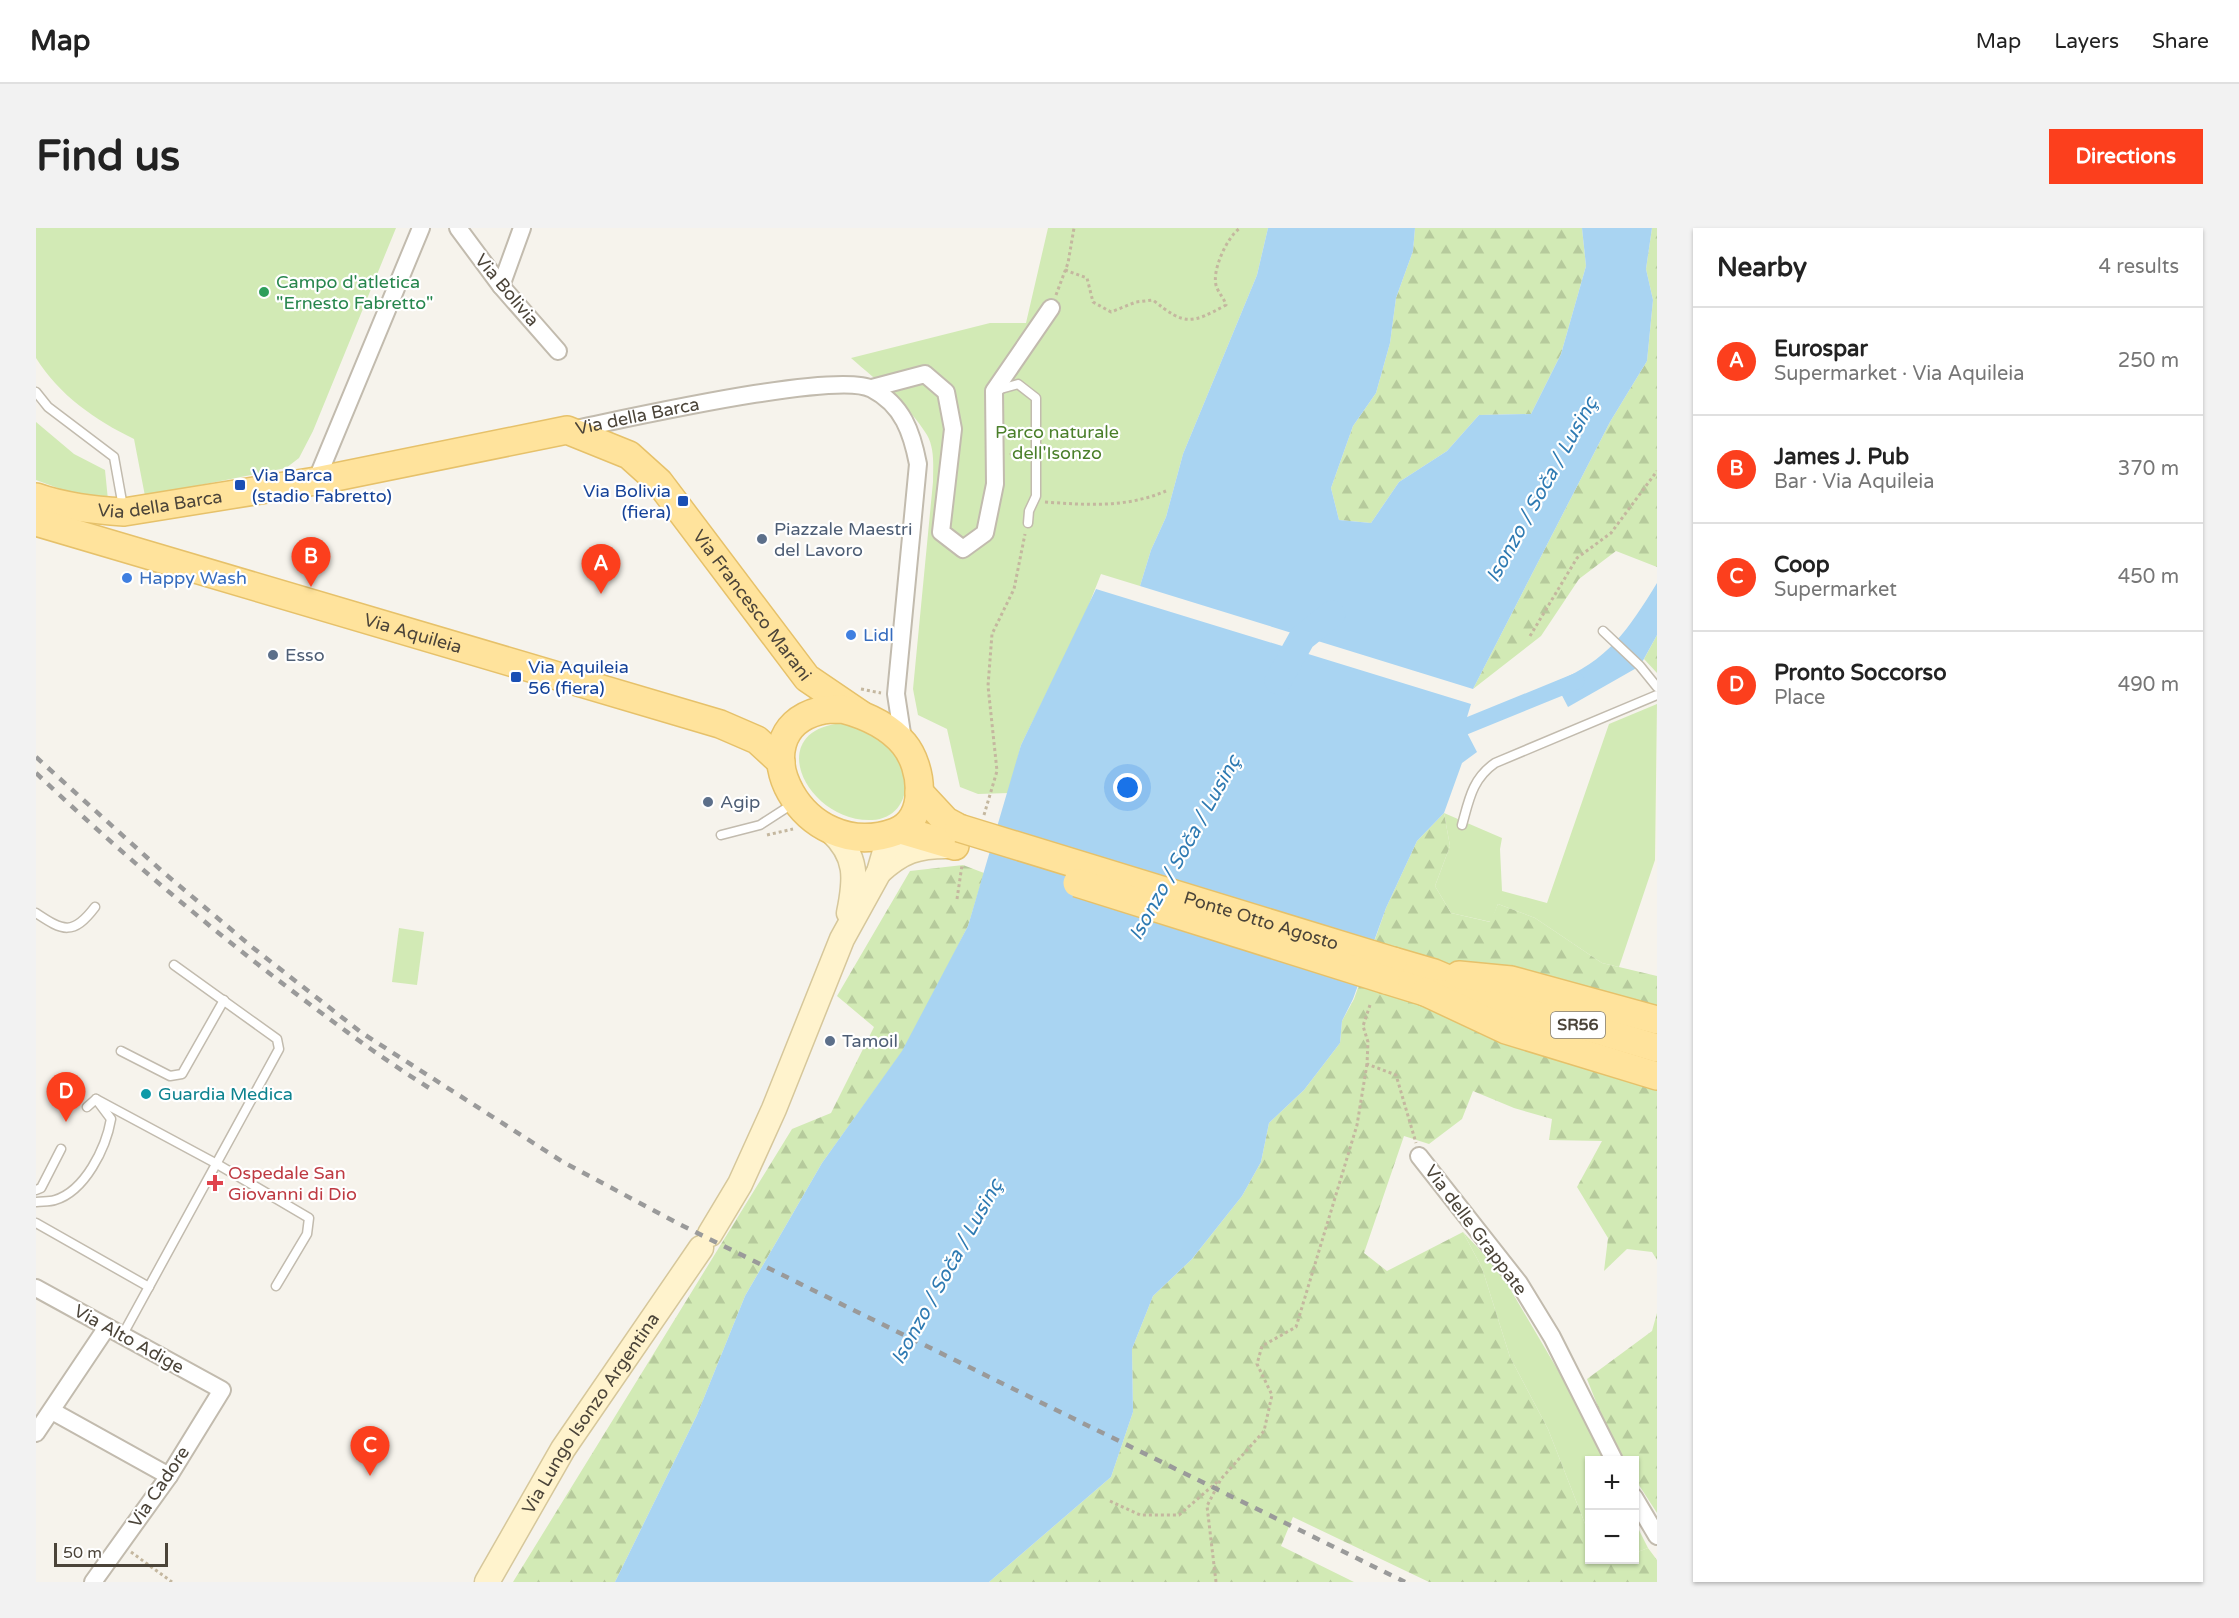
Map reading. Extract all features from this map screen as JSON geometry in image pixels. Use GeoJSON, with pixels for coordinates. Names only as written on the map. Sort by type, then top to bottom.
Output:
{"type":"FeatureCollection","features":[{"type":"Feature","properties":{"kind":"main road","name":"Via della Barca"},"geometry":{"type":"LineString","coordinates":[[36,497],[85,508],[124,512],[316,481],[567,430]]}},
{"type":"Feature","properties":{"kind":"main road","name":"Via Francesco Marani"},"geometry":{"type":"LineString","coordinates":[[567,430],[629,454],[659,482],[807,678],[860,714]]}},
{"type":"Feature","properties":{"kind":"main road","name":"Via Aquileia"},"geometry":{"type":"LineString","coordinates":[[36,522],[723,725],[757,740],[781,762]]}},
{"type":"Feature","properties":{"kind":"main road"},"geometry":{"type":"LineString","coordinates":[[842,708],[860,714],[874,720],[904,744],[912,758],[919,782],[919,792],[913,817],[895,832],[864,837],[831,831],[811,818],[795,802],[784,781],[781,762],[785,738],[800,719],[819,711],[842,708]]}},
{"type":"Feature","properties":{"kind":"main road","name":"SR56"},"geometry":{"type":"LineString","coordinates":[[919,792],[964,840]]}},
{"type":"Feature","properties":{"kind":"main road","name":"Via Lungo Isonzo Argentina"},"geometry":{"type":"LineString","coordinates":[[831,831],[849,853],[855,884],[842,939]]}},
{"type":"Feature","properties":{"kind":"main road","name":"SR56"},"geometry":{"type":"LineString","coordinates":[[895,832],[964,840]]}},
{"type":"Feature","properties":{"kind":"main road","name":"Via Lungo Isonzo Argentina"},"geometry":{"type":"LineString","coordinates":[[487,1582],[563,1449],[705,1240],[740,1184],[770,1120],[842,939],[879,872],[895,832]]}},
{"type":"Feature","properties":{"kind":"main road"},"geometry":{"type":"LineString","coordinates":[[879,872],[898,857],[920,846],[964,840]]}},
{"type":"Feature","properties":{"kind":"main road","name":"Ponte Otto Agosto"},"geometry":{"type":"LineString","coordinates":[[964,840],[1429,982]]}},
{"type":"Feature","properties":{"kind":"main road"},"geometry":{"type":"LineString","coordinates":[[1429,982],[1511,980],[1657,1020]]}},
{"type":"Feature","properties":{"kind":"main road"},"geometry":{"type":"LineString","coordinates":[[1429,982],[1506,1030],[1657,1076]]}},
{"type":"Feature","properties":{"kind":"main road","name":"SR56"},"geometry":{"type":"LineString","coordinates":[[1429,982],[1657,1048]]}},
{"type":"Feature","properties":{"kind":"street"},"geometry":{"type":"LineString","coordinates":[[316,481],[421,228]]}},
{"type":"Feature","properties":{"kind":"street","name":"Via Bolivia"},"geometry":{"type":"LineString","coordinates":[[458,228],[501,286],[558,351]]}},
{"type":"Feature","properties":{"kind":"street"},"geometry":{"type":"LineString","coordinates":[[501,286],[522,228]]}},
{"type":"Feature","properties":{"kind":"street"},"geometry":{"type":"LineString","coordinates":[[872,388],[925,374],[946,392],[953,429],[941,532],[963,549],[985,533],[995,484],[994,391],[1051,308]]}},
{"type":"Feature","properties":{"kind":"street","name":"Via della Barca"},"geometry":{"type":"LineString","coordinates":[[567,430],[798,388],[838,383],[872,388]]}},
{"type":"Feature","properties":{"kind":"street"},"geometry":{"type":"LineString","coordinates":[[872,388],[898,411],[911,430],[918,464],[896,693],[897,717],[904,744]]}},
{"type":"Feature","properties":{"kind":"street","name":"Via delle Grappate"},"geometry":{"type":"LineString","coordinates":[[1419,1156],[1519,1283],[1552,1337],[1612,1456]]}},
{"type":"Feature","properties":{"kind":"street","name":"Via Alto Adige"},"geometry":{"type":"LineString","coordinates":[[36,1288],[222,1390]]}},
{"type":"Feature","properties":{"kind":"street"},"geometry":{"type":"LineString","coordinates":[[36,1433],[107,1327]]}},
{"type":"Feature","properties":{"kind":"street","name":"Via Cadore"},"geometry":{"type":"LineString","coordinates":[[93,1582],[169,1476],[222,1390]]}},
{"type":"Feature","properties":{"kind":"street"},"geometry":{"type":"LineString","coordinates":[[52,1411],[169,1476]]}},
{"type":"Feature","properties":{"kind":"street"},"geometry":{"type":"LineString","coordinates":[[1639,1504],[1657,1536]]}},
{"type":"Feature","properties":{"kind":"lane"},"geometry":{"type":"LineString","coordinates":[[994,391],[1018,384],[1036,398],[1037,440],[1034,501],[1029,511],[1028,523]]}},
{"type":"Feature","properties":{"kind":"lane"},"geometry":{"type":"LineString","coordinates":[[36,392],[48,407],[114,457],[124,512]]}},
{"type":"Feature","properties":{"kind":"lane"},"geometry":{"type":"LineString","coordinates":[[1603,631],[1640,666],[1657,687]]}},
{"type":"Feature","properties":{"kind":"lane"},"geometry":{"type":"LineString","coordinates":[[1462,825],[1473,785],[1481,773],[1495,763],[1657,695]]}},
{"type":"Feature","properties":{"kind":"lane"},"geometry":{"type":"LineString","coordinates":[[720,835],[760,825],[795,802]]}},
{"type":"Feature","properties":{"kind":"lane"},"geometry":{"type":"LineString","coordinates":[[36,913],[57,927],[66,929],[78,926],[95,908]]}},
{"type":"Feature","properties":{"kind":"lane"},"geometry":{"type":"LineString","coordinates":[[122,1336],[279,1049],[278,1039],[174,964]]}},
{"type":"Feature","properties":{"kind":"lane"},"geometry":{"type":"LineString","coordinates":[[121,1051],[170,1076],[182,1074],[224,1000]]}},
{"type":"Feature","properties":{"kind":"lane"},"geometry":{"type":"LineString","coordinates":[[96,1099],[217,1164],[309,1218],[308,1234],[276,1287]]}},
{"type":"Feature","properties":{"kind":"lane"},"geometry":{"type":"LineString","coordinates":[[87,1107],[96,1099]]}},
{"type":"Feature","properties":{"kind":"lane"},"geometry":{"type":"LineString","coordinates":[[36,1202],[56,1200],[80,1185],[108,1137],[111,1119],[96,1099]]}},
{"type":"Feature","properties":{"kind":"lane"},"geometry":{"type":"LineString","coordinates":[[36,1190],[41,1188],[61,1149]]}},
{"type":"Feature","properties":{"kind":"lane"},"geometry":{"type":"LineString","coordinates":[[36,1223],[149,1287]]}},
{"type":"Feature","properties":{"kind":"path"},"geometry":{"type":"LineString","coordinates":[[1051,308],[1065,270],[1074,228]]}},
{"type":"Feature","properties":{"kind":"path"},"geometry":{"type":"LineString","coordinates":[[1065,270],[1087,278],[1093,302],[1111,312],[1136,302],[1153,300],[1168,312],[1185,321],[1195,319],[1226,305],[1216,287],[1219,259],[1232,233],[1240,228]]}},
{"type":"Feature","properties":{"kind":"path"},"geometry":{"type":"LineString","coordinates":[[994,462],[1037,440]]}},
{"type":"Feature","properties":{"kind":"path"},"geometry":{"type":"LineString","coordinates":[[1530,636],[1577,558],[1611,533],[1657,471]]}},
{"type":"Feature","properties":{"kind":"path"},"geometry":{"type":"LineString","coordinates":[[1034,501],[1102,505],[1142,501],[1166,492]]}},
{"type":"Feature","properties":{"kind":"path"},"geometry":{"type":"LineString","coordinates":[[957,899],[964,840],[997,771],[988,686],[992,634],[1014,589],[1028,523]]}},
{"type":"Feature","properties":{"kind":"path"},"geometry":{"type":"LineString","coordinates":[[852,687],[877,694],[883,693],[886,687]]}},
{"type":"Feature","properties":{"kind":"path"},"geometry":{"type":"LineString","coordinates":[[1110,1501],[1140,1515],[1179,1515],[1196,1503],[1221,1479],[1264,1431],[1272,1395],[1257,1364],[1259,1355],[1262,1346],[1296,1327],[1357,1125],[1367,1064],[1368,1042],[1363,1026],[1370,1005]]}},
{"type":"Feature","properties":{"kind":"path","name":"Via delle Grappate"},"geometry":{"type":"LineString","coordinates":[[1367,1064],[1396,1075],[1419,1156]]}},
{"type":"Feature","properties":{"kind":"path"},"geometry":{"type":"LineString","coordinates":[[1216,1582],[1207,1506],[1221,1479]]}},
{"type":"Feature","properties":{"kind":"path"},"geometry":{"type":"LineString","coordinates":[[120,1544],[172,1582]]}},
{"type":"Feature","properties":{"kind":"green space"},"geometry":{"type":"Polygon","coordinates":[[[36,228],[396,228],[313,431],[299,458],[286,468],[145,496],[134,439],[105,424],[79,405],[56,384],[36,358],[36,228]]]}},
{"type":"Feature","properties":{"kind":"green space","name":"Parco naturale dell'Isonzo"},"geometry":{"type":"Polygon","coordinates":[[[1048,228],[1268,228],[1257,275],[1183,454],[1166,517],[1151,550],[1140,586],[1101,574],[1084,617],[1021,745],[1009,793],[978,794],[960,787],[947,729],[918,715],[913,689],[933,482],[931,446],[927,435],[911,414],[851,358],[990,323],[1026,323],[1048,228]]]}},
{"type":"Feature","properties":{"kind":"green space"},"geometry":{"type":"Polygon","coordinates":[[[1415,228],[1582,228],[1586,266],[1561,354],[1531,414],[1479,415],[1447,451],[1399,482],[1371,523],[1339,520],[1331,488],[1353,426],[1376,393],[1390,343],[1396,298],[1413,251],[1415,228]]]}},
{"type":"Feature","properties":{"kind":"green space"},"geometry":{"type":"Polygon","coordinates":[[[1652,228],[1657,228],[1657,567],[1616,551],[1579,579],[1541,636],[1473,689],[1610,422],[1647,361],[1653,300],[1646,269],[1652,228]]]}},
{"type":"Feature","properties":{"kind":"green space"},"geometry":{"type":"Polygon","coordinates":[[[36,422],[74,454],[105,470],[108,500],[74,494],[36,480],[36,422]]]}},
{"type":"Feature","properties":{"kind":"green space"},"geometry":{"type":"Polygon","coordinates":[[[1657,635],[1657,673],[1644,659],[1657,635]]]}},
{"type":"Feature","properties":{"kind":"green space"},"geometry":{"type":"Polygon","coordinates":[[[1657,704],[1655,860],[1619,967],[1602,963],[1535,918],[1498,904],[1491,922],[1451,913],[1435,886],[1450,846],[1444,813],[1502,838],[1500,849],[1502,891],[1547,903],[1609,724],[1657,704]]]}},
{"type":"Feature","properties":{"kind":"green space"},"geometry":{"type":"Polygon","coordinates":[[[842,723],[863,730],[876,738],[893,752],[900,762],[906,784],[900,804],[894,812],[872,820],[849,817],[829,807],[813,793],[803,776],[799,758],[804,742],[817,730],[842,723]]]}},
{"type":"Feature","properties":{"kind":"green space"},"geometry":{"type":"Polygon","coordinates":[[[1444,813],[1450,846],[1435,886],[1451,913],[1490,922],[1498,904],[1535,918],[1602,963],[1657,976],[1657,1011],[1527,975],[1451,964],[1399,951],[1414,1002],[1509,1042],[1657,1088],[1657,1260],[1652,1252],[1627,1249],[1604,1271],[1608,1238],[1577,1187],[1602,1141],[1549,1140],[1552,1119],[1514,1108],[1473,1091],[1462,1119],[1429,1144],[1404,1136],[1364,1253],[1387,1271],[1463,1232],[1482,1268],[1510,1357],[1548,1429],[1585,1524],[1585,1564],[1639,1564],[1639,1551],[1648,1548],[1657,1560],[1657,1582],[1429,1582],[1293,1517],[1281,1546],[1354,1582],[989,1582],[1111,1477],[1133,1412],[1132,1349],[1153,1296],[1192,1259],[1242,1196],[1261,1162],[1269,1123],[1304,1090],[1340,1043],[1342,1021],[1354,999],[1386,908],[1417,841],[1444,813]]]}},
{"type":"Feature","properties":{"kind":"green space"},"geometry":{"type":"Polygon","coordinates":[[[963,865],[984,873],[968,926],[902,1052],[822,1163],[745,1296],[697,1415],[615,1582],[513,1582],[792,1129],[831,1113],[874,1027],[837,996],[910,871],[963,865]]]}},
{"type":"Feature","properties":{"kind":"green space"},"geometry":{"type":"Polygon","coordinates":[[[399,928],[424,932],[417,985],[392,982],[399,928]]]}},
{"type":"Feature","properties":{"kind":"green space"},"geometry":{"type":"Polygon","coordinates":[[[1463,1232],[1499,1270],[1566,1384],[1602,1456],[1585,1456],[1585,1524],[1548,1429],[1510,1357],[1482,1268],[1463,1232]]]}},
{"type":"Feature","properties":{"kind":"green space"},"geometry":{"type":"Polygon","coordinates":[[[1657,1313],[1657,1513],[1639,1485],[1639,1456],[1623,1456],[1604,1422],[1587,1379],[1652,1331],[1657,1313]]]}},
{"type":"Feature","properties":{"kind":"green space"},"geometry":{"type":"Polygon","coordinates":[[[1639,1530],[1648,1548],[1639,1551],[1639,1530]]]}},
{"type":"Feature","properties":{"kind":"water"},"geometry":{"type":"Polygon","coordinates":[[[1268,228],[1415,228],[1413,251],[1396,298],[1390,343],[1376,393],[1353,426],[1331,488],[1339,520],[1371,523],[1399,482],[1447,451],[1479,415],[1531,414],[1561,354],[1586,266],[1582,228],[1652,228],[1646,269],[1653,300],[1647,361],[1610,422],[1473,689],[1140,586],[1151,550],[1166,517],[1183,454],[1257,275],[1268,228]]]}},
{"type":"Feature","properties":{"kind":"water"},"geometry":{"type":"Polygon","coordinates":[[[1657,583],[1657,635],[1640,666],[1568,707],[1555,682],[1573,674],[1603,654],[1626,629],[1657,583]]]}},
{"type":"Feature","properties":{"kind":"water"},"geometry":{"type":"Polygon","coordinates":[[[1096,589],[1471,704],[1464,727],[1477,752],[1462,763],[1444,813],[1417,841],[1386,908],[1353,999],[1342,1021],[1340,1043],[1304,1090],[1269,1123],[1261,1162],[1242,1196],[1192,1259],[1153,1296],[1132,1349],[1133,1412],[1111,1477],[989,1582],[615,1582],[697,1415],[745,1296],[822,1163],[902,1051],[968,926],[1021,745],[1096,589]]]}},
{"type":"Feature","properties":{"kind":"waterway","name":"Isonzo / Soča / Lusinç"},"geometry":{"type":"LineString","coordinates":[[1278,681],[1302,638],[1332,614]]}},
{"type":"Feature","properties":{"kind":"waterway"},"geometry":{"type":"LineString","coordinates":[[1444,727],[1464,727],[1577,681]]}},
{"type":"Feature","properties":{"kind":"railway"},"geometry":{"type":"LineString","coordinates":[[36,757],[163,872],[252,947],[362,1033],[563,1162],[681,1225],[1405,1582]]}},
{"type":"Feature","properties":{"kind":"railway"},"geometry":{"type":"LineString","coordinates":[[36,773],[185,905],[297,995],[434,1091]]}},
{"type":"Feature","properties":{"kind":"place","name":"Campo d'atletica \"Ernesto Fabretto\""},"geometry":{"type":"Point","coordinates":[264,292]}},
{"type":"Feature","properties":{"kind":"place","name":"Via Barca (stadio Fabretto)"},"geometry":{"type":"Point","coordinates":[240,485]}},
{"type":"Feature","properties":{"kind":"place","name":"Via Bolivia (fiera)"},"geometry":{"type":"Point","coordinates":[683,501]}},
{"type":"Feature","properties":{"kind":"place","name":"Piazzale Maestri del Lavoro"},"geometry":{"type":"Point","coordinates":[762,539]}},
{"type":"Feature","properties":{"kind":"place","name":"Happy Wash"},"geometry":{"type":"Point","coordinates":[127,578]}},
{"type":"Feature","properties":{"kind":"place","name":"James J. Pub"},"geometry":{"type":"Point","coordinates":[311,587]}},
{"type":"Feature","properties":{"kind":"place","name":"Eurospar"},"geometry":{"type":"Point","coordinates":[601,594]}},
{"type":"Feature","properties":{"kind":"place","name":"Lidl"},"geometry":{"type":"Point","coordinates":[851,635]}},
{"type":"Feature","properties":{"kind":"place","name":"Esso"},"geometry":{"type":"Point","coordinates":[273,655]}},
{"type":"Feature","properties":{"kind":"place","name":"Via Aquileia 56 (fiera)"},"geometry":{"type":"Point","coordinates":[516,677]}},
{"type":"Feature","properties":{"kind":"place","name":"Agip"},"geometry":{"type":"Point","coordinates":[708,802]}},
{"type":"Feature","properties":{"kind":"place","name":"Tamoil"},"geometry":{"type":"Point","coordinates":[830,1041]}},
{"type":"Feature","properties":{"kind":"place","name":"Guardia Medica"},"geometry":{"type":"Point","coordinates":[146,1094]}},
{"type":"Feature","properties":{"kind":"place","name":"Pronto Soccorso"},"geometry":{"type":"Point","coordinates":[66,1122]}},
{"type":"Feature","properties":{"kind":"place","name":"Ospedale San Giovanni di Dio"},"geometry":{"type":"Point","coordinates":[215,1183]}},
{"type":"Feature","properties":{"kind":"place","name":"Coop"},"geometry":{"type":"Point","coordinates":[370,1476]}}]}
